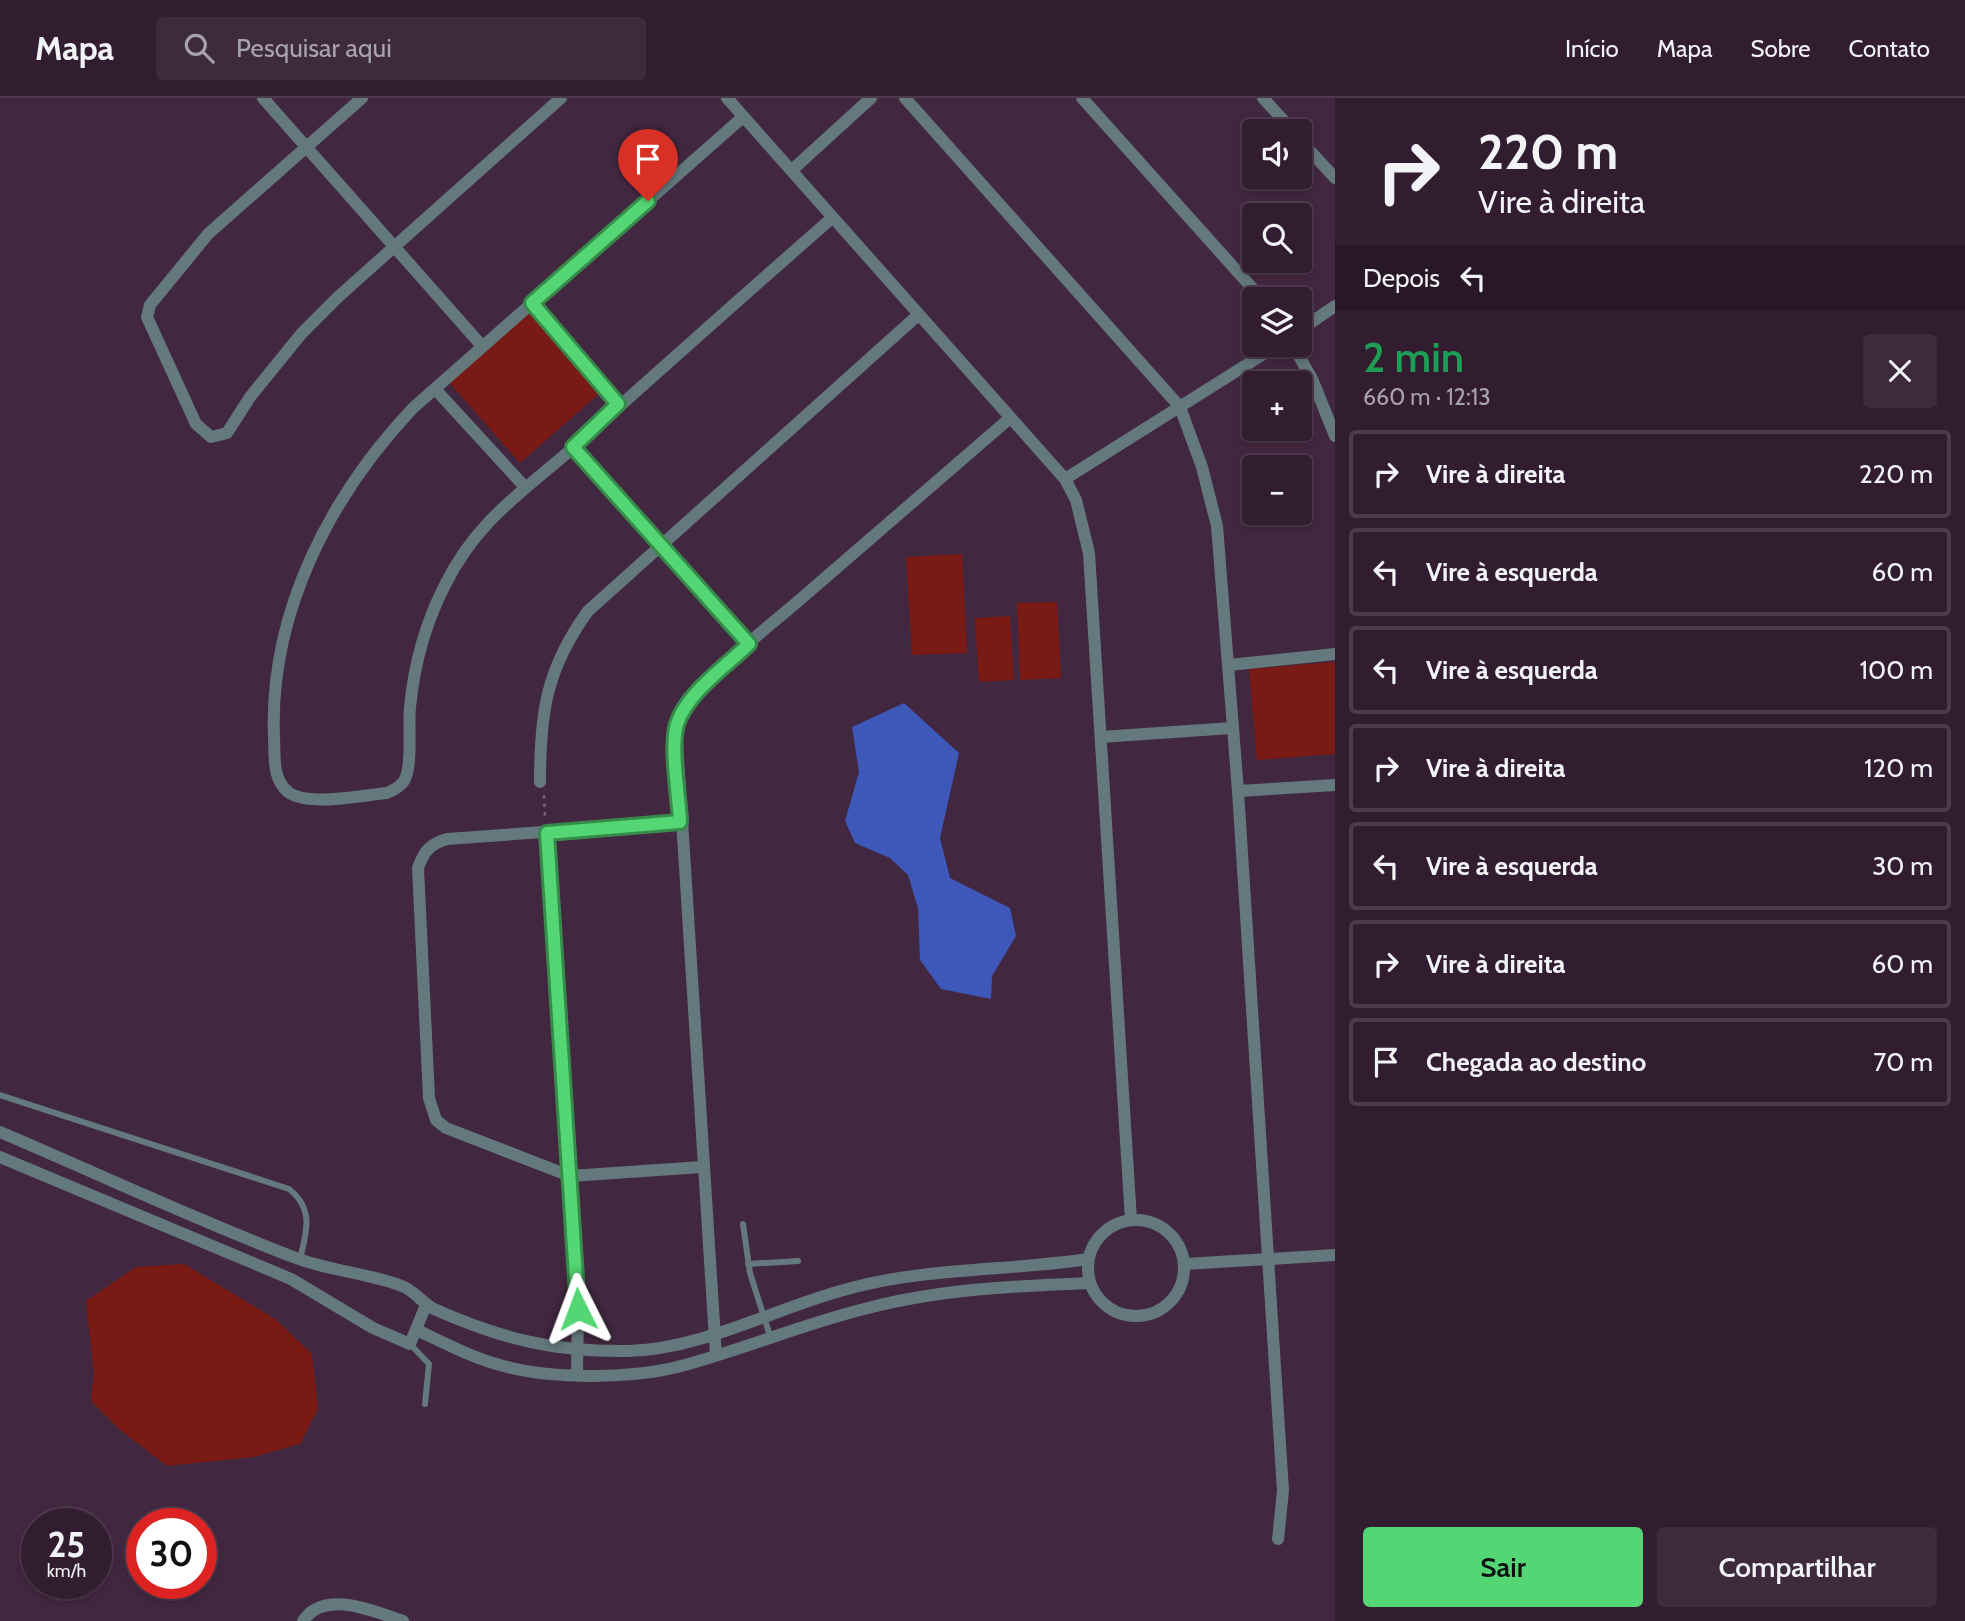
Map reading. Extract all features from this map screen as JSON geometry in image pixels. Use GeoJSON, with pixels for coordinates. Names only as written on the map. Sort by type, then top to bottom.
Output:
{"type":"FeatureCollection","features":[{"type":"Feature","properties":{"kind":"street"},"geometry":{"type":"LineString","coordinates":[[263,98],[482,346]]}},
{"type":"Feature","properties":{"kind":"street"},"geometry":{"type":"LineString","coordinates":[[362,98],[208,234],[150,305],[147,317],[153,331],[202,432],[211,437],[227,433],[250,397],[302,333],[561,98]]}},
{"type":"Feature","properties":{"kind":"street"},"geometry":{"type":"LineString","coordinates":[[727,98],[1065,479],[1076,499],[1089,553],[1131,1220]]}},
{"type":"Feature","properties":{"kind":"street"},"geometry":{"type":"LineString","coordinates":[[792,170],[871,98]]}},
{"type":"Feature","properties":{"kind":"street"},"geometry":{"type":"LineString","coordinates":[[905,98],[1180,407],[1202,467],[1217,526],[1238,791],[1283,1491],[1278,1539]]}},
{"type":"Feature","properties":{"kind":"street"},"geometry":{"type":"LineString","coordinates":[[1082,98],[1251,287]]}},
{"type":"Feature","properties":{"kind":"street"},"geometry":{"type":"LineString","coordinates":[[1263,98],[1282,119]]}},
{"type":"Feature","properties":{"kind":"street"},"geometry":{"type":"LineString","coordinates":[[743,117],[482,346],[379,444],[355,477],[335,509],[305,571],[292,611],[275,694],[275,771],[280,783],[289,793],[301,798],[317,799],[387,793],[404,781],[417,664],[445,584],[484,526],[524,486],[573,447],[618,404],[832,218]]}},
{"type":"Feature","properties":{"kind":"street"},"geometry":{"type":"LineString","coordinates":[[1312,153],[1335,178]]}},
{"type":"Feature","properties":{"kind":"street"},"geometry":{"type":"LineString","coordinates":[[532,303],[618,404]]}},
{"type":"Feature","properties":{"kind":"street"},"geometry":{"type":"LineString","coordinates":[[1312,322],[1335,306]]}},
{"type":"Feature","properties":{"kind":"street"},"geometry":{"type":"LineString","coordinates":[[540,782],[544,700],[555,666],[571,635],[588,611],[918,316]]}},
{"type":"Feature","properties":{"kind":"street"},"geometry":{"type":"LineString","coordinates":[[1065,479],[1259,357]]}},
{"type":"Feature","properties":{"kind":"street"},"geometry":{"type":"LineString","coordinates":[[1299,357],[1335,436]]}},
{"type":"Feature","properties":{"kind":"street"},"geometry":{"type":"LineString","coordinates":[[436,390],[524,486]]}},
{"type":"Feature","properties":{"kind":"street"},"geometry":{"type":"LineString","coordinates":[[716,1355],[680,822],[676,726],[685,709],[703,688],[749,644],[1010,418]]}},
{"type":"Feature","properties":{"kind":"street"},"geometry":{"type":"LineString","coordinates":[[573,447],[749,644]]}},
{"type":"Feature","properties":{"kind":"street"},"geometry":{"type":"LineString","coordinates":[[1229,665],[1335,654]]}},
{"type":"Feature","properties":{"kind":"street"},"geometry":{"type":"LineString","coordinates":[[1101,737],[1232,729]]}},
{"type":"Feature","properties":{"kind":"street"},"geometry":{"type":"LineString","coordinates":[[1238,791],[1335,785]]}},
{"type":"Feature","properties":{"kind":"street"},"geometry":{"type":"LineString","coordinates":[[680,822],[447,839],[432,844],[423,854],[418,868],[429,1098],[436,1119],[446,1128],[570,1176],[702,1167]]}},
{"type":"Feature","properties":{"kind":"street"},"geometry":{"type":"LineString","coordinates":[[547,833],[570,1176],[577,1374]]}},
{"type":"Feature","properties":{"kind":"street"},"geometry":{"type":"LineString","coordinates":[[0,1132],[300,1259],[400,1286],[426,1305],[511,1340],[547,1347],[656,1348],[714,1333],[820,1296],[921,1274],[1088,1259]]}},
{"type":"Feature","properties":{"kind":"street"},"geometry":{"type":"LineString","coordinates":[[0,1157],[291,1279],[373,1328],[410,1344],[426,1305]]}},
{"type":"Feature","properties":{"kind":"street"},"geometry":{"type":"LineString","coordinates":[[1131,1220],[1161,1226],[1173,1236],[1185,1264],[1183,1280],[1177,1294],[1153,1313],[1130,1315],[1109,1307],[1090,1283],[1088,1259],[1104,1232],[1116,1224],[1131,1220]]}},
{"type":"Feature","properties":{"kind":"street"},"geometry":{"type":"LineString","coordinates":[[1185,1264],[1335,1255]]}},
{"type":"Feature","properties":{"kind":"street"},"geometry":{"type":"LineString","coordinates":[[291,1279],[300,1259]]}},
{"type":"Feature","properties":{"kind":"street"},"geometry":{"type":"LineString","coordinates":[[417,1330],[502,1366],[533,1372],[577,1374],[654,1371],[716,1355],[770,1336],[872,1307],[982,1288],[1090,1283]]}},
{"type":"Feature","properties":{"kind":"street"},"geometry":{"type":"LineString","coordinates":[[303,1621],[319,1605],[333,1604],[403,1621]]}},
{"type":"Feature","properties":{"kind":"lane"},"geometry":{"type":"LineString","coordinates":[[0,1095],[289,1189],[298,1197],[308,1216],[300,1259]]}},
{"type":"Feature","properties":{"kind":"lane"},"geometry":{"type":"LineString","coordinates":[[743,1224],[748,1264],[770,1336]]}},
{"type":"Feature","properties":{"kind":"lane"},"geometry":{"type":"LineString","coordinates":[[748,1264],[798,1261]]}},
{"type":"Feature","properties":{"kind":"lane"},"geometry":{"type":"LineString","coordinates":[[410,1344],[429,1364],[425,1404]]}},
{"type":"Feature","properties":{"kind":"path"},"geometry":{"type":"LineString","coordinates":[[540,782],[547,833]]}},
{"type":"Feature","properties":{"kind":"shaded area"},"geometry":{"type":"Polygon","coordinates":[[[528,307],[601,392],[520,463],[447,380],[528,307]]]}},
{"type":"Feature","properties":{"kind":"shaded area"},"geometry":{"type":"Polygon","coordinates":[[[962,554],[967,653],[912,655],[906,557],[962,554]]]}},
{"type":"Feature","properties":{"kind":"shaded area"},"geometry":{"type":"Polygon","coordinates":[[[1057,602],[1061,678],[1020,680],[1017,603],[1057,602]]]}},
{"type":"Feature","properties":{"kind":"shaded area"},"geometry":{"type":"Polygon","coordinates":[[[1010,616],[1014,680],[979,682],[975,618],[1010,616]]]}},
{"type":"Feature","properties":{"kind":"shaded area"},"geometry":{"type":"Polygon","coordinates":[[[1335,662],[1335,754],[1257,760],[1249,669],[1335,662]]]}},
{"type":"Feature","properties":{"kind":"shaded area"},"geometry":{"type":"Polygon","coordinates":[[[184,1264],[275,1319],[312,1354],[318,1409],[300,1444],[253,1457],[167,1466],[119,1429],[91,1401],[94,1373],[86,1301],[136,1267],[184,1264]]]}},
{"type":"Feature","properties":{"kind":"water"},"geometry":{"type":"Polygon","coordinates":[[[904,703],[959,753],[940,838],[950,878],[1010,908],[1016,936],[992,976],[991,999],[941,989],[920,960],[918,908],[908,875],[890,858],[855,843],[845,821],[859,772],[852,727],[904,703]]]}},
{"type":"Feature","properties":{"kind":"route"},"geometry":{"type":"LineString","coordinates":[[578,1309],[547,833],[680,822],[676,726],[685,709],[703,688],[749,644],[573,447],[618,404],[532,303],[648,201]]}}]}
